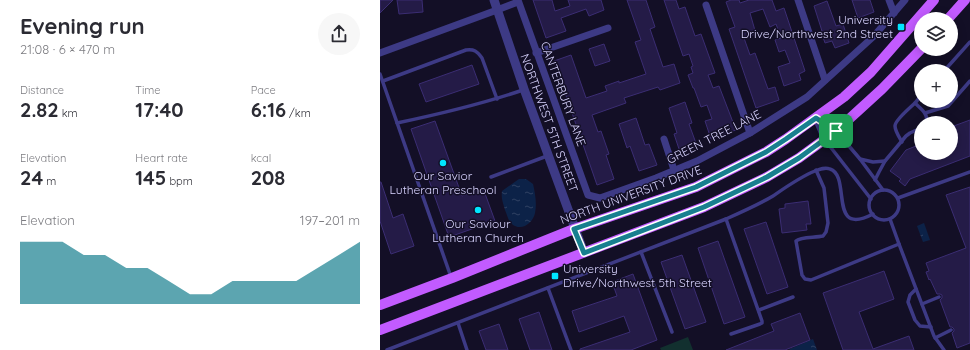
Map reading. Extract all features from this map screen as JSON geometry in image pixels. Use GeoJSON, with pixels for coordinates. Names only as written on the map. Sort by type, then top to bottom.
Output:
{"type":"FeatureCollection","features":[{"type":"Feature","properties":{"kind":"main road","name":"NORTH UNIVERSITY DRIVE"},"geometry":{"type":"LineString","coordinates":[[380,305],[574,229],[696,187],[766,152],[844,97],[871,72],[934,0]]}},
{"type":"Feature","properties":{"kind":"main road"},"geometry":{"type":"LineString","coordinates":[[954,12],[965,0]]}},
{"type":"Feature","properties":{"kind":"main road"},"geometry":{"type":"LineString","coordinates":[[380,330],[704,207],[767,177],[799,158],[836,131],[882,89],[914,56]]}},
{"type":"Feature","properties":{"kind":"street","name":"NORTHWEST 5TH STREET"},"geometry":{"type":"LineString","coordinates":[[494,0],[524,89],[584,253]]}},
{"type":"Feature","properties":{"kind":"street"},"geometry":{"type":"LineString","coordinates":[[798,0],[825,80]]}},
{"type":"Feature","properties":{"kind":"street"},"geometry":{"type":"LineString","coordinates":[[889,0],[894,13]]}},
{"type":"Feature","properties":{"kind":"street","name":"GREEN TREE LANE"},"geometry":{"type":"LineString","coordinates":[[588,195],[600,198],[656,178],[697,161],[750,133],[807,96],[874,36],[905,0]]}},
{"type":"Feature","properties":{"kind":"street"},"geometry":{"type":"LineString","coordinates":[[380,53],[518,1]]}},
{"type":"Feature","properties":{"kind":"street","name":"CANTERBURY LANE"},"geometry":{"type":"LineString","coordinates":[[518,1],[588,195]]}},
{"type":"Feature","properties":{"kind":"street"},"geometry":{"type":"LineString","coordinates":[[706,5],[750,133]]}},
{"type":"Feature","properties":{"kind":"street"},"geometry":{"type":"LineString","coordinates":[[536,53],[608,28]]}},
{"type":"Feature","properties":{"kind":"street"},"geometry":{"type":"LineString","coordinates":[[816,118],[836,131]]}},
{"type":"Feature","properties":{"kind":"street"},"geometry":{"type":"LineString","coordinates":[[816,118],[825,139]]}},
{"type":"Feature","properties":{"kind":"street"},"geometry":{"type":"LineString","coordinates":[[664,139],[674,170]]}},
{"type":"Feature","properties":{"kind":"lane"},"geometry":{"type":"LineString","coordinates":[[950,64],[970,42]]}},
{"type":"Feature","properties":{"kind":"lane"},"geometry":{"type":"LineString","coordinates":[[383,81],[466,50],[473,49],[479,53],[482,58],[496,99]]}},
{"type":"Feature","properties":{"kind":"lane"},"geometry":{"type":"LineString","coordinates":[[380,74],[452,278]]}},
{"type":"Feature","properties":{"kind":"lane"},"geometry":{"type":"LineString","coordinates":[[925,113],[948,106],[970,81]]}},
{"type":"Feature","properties":{"kind":"lane"},"geometry":{"type":"LineString","coordinates":[[397,123],[496,99],[524,89]]}},
{"type":"Feature","properties":{"kind":"lane"},"geometry":{"type":"LineString","coordinates":[[902,142],[895,126],[897,121],[914,104]]}},
{"type":"Feature","properties":{"kind":"lane"},"geometry":{"type":"LineString","coordinates":[[920,108],[926,116]]}},
{"type":"Feature","properties":{"kind":"lane"},"geometry":{"type":"LineString","coordinates":[[836,131],[860,159],[883,190]]}},
{"type":"Feature","properties":{"kind":"lane"},"geometry":{"type":"LineString","coordinates":[[876,180],[885,161],[906,136],[914,131]]}},
{"type":"Feature","properties":{"kind":"lane"},"geometry":{"type":"LineString","coordinates":[[825,139],[871,199]]}},
{"type":"Feature","properties":{"kind":"lane"},"geometry":{"type":"LineString","coordinates":[[491,177],[548,156]]}},
{"type":"Feature","properties":{"kind":"lane"},"geometry":{"type":"LineString","coordinates":[[860,159],[873,162],[885,161]]}},
{"type":"Feature","properties":{"kind":"lane"},"geometry":{"type":"LineString","coordinates":[[386,350],[726,219],[771,197],[816,170],[825,168],[831,169],[835,172],[847,216],[860,220],[873,214]]}},
{"type":"Feature","properties":{"kind":"lane"},"geometry":{"type":"LineString","coordinates":[[816,170],[824,188],[828,223],[826,232],[823,236],[818,238],[799,238],[796,241],[804,279],[811,280],[899,244]]}},
{"type":"Feature","properties":{"kind":"lane"},"geometry":{"type":"LineString","coordinates":[[898,198],[970,172]]}},
{"type":"Feature","properties":{"kind":"lane"},"geometry":{"type":"LineString","coordinates":[[883,190],[892,192],[898,198],[899,202],[898,210],[894,216],[886,220],[876,217],[870,207],[871,199],[876,193],[883,190]]}},
{"type":"Feature","properties":{"kind":"lane"},"geometry":{"type":"LineString","coordinates":[[890,218],[935,338],[944,350]]}},
{"type":"Feature","properties":{"kind":"lane"},"geometry":{"type":"LineString","coordinates":[[726,219],[759,310],[762,323],[731,334]]}},
{"type":"Feature","properties":{"kind":"lane"},"geometry":{"type":"LineString","coordinates":[[641,252],[672,332]]}},
{"type":"Feature","properties":{"kind":"lane"},"geometry":{"type":"LineString","coordinates":[[548,288],[571,350]]}},
{"type":"Feature","properties":{"kind":"lane"},"geometry":{"type":"LineString","coordinates":[[916,289],[910,295],[908,302],[915,320],[920,326],[931,327]]}},
{"type":"Feature","properties":{"kind":"lane"},"geometry":{"type":"LineString","coordinates":[[759,310],[794,296]]}},
{"type":"Feature","properties":{"kind":"lane"},"geometry":{"type":"LineString","coordinates":[[922,304],[939,297]]}},
{"type":"Feature","properties":{"kind":"lane"},"geometry":{"type":"LineString","coordinates":[[458,323],[467,350]]}},
{"type":"Feature","properties":{"kind":"lane"},"geometry":{"type":"LineString","coordinates":[[935,338],[951,330]]}},
{"type":"Feature","properties":{"kind":"green space"},"geometry":{"type":"Polygon","coordinates":[[[688,337],[693,350],[661,350],[660,348],[688,337]]]}},
{"type":"Feature","properties":{"kind":"water"},"geometry":{"type":"Polygon","coordinates":[[[519,179],[526,179],[533,184],[536,206],[534,217],[523,227],[515,226],[511,223],[505,210],[502,198],[502,191],[519,179]]]}},
{"type":"Feature","properties":{"kind":"water"},"geometry":{"type":"Polygon","coordinates":[[[924,223],[930,240],[923,242],[917,226],[924,223]]]}},
{"type":"Feature","properties":{"kind":"water"},"geometry":{"type":"Polygon","coordinates":[[[813,339],[817,350],[789,350],[790,349],[813,339]]]}},
{"type":"Feature","properties":{"kind":"building"},"geometry":{"type":"Polygon","coordinates":[[[380,0],[393,0],[380,13],[380,0]]]}},
{"type":"Feature","properties":{"kind":"building"},"geometry":{"type":"Polygon","coordinates":[[[397,0],[422,0],[423,12],[399,14],[397,0]]]}},
{"type":"Feature","properties":{"kind":"building"},"geometry":{"type":"Polygon","coordinates":[[[533,0],[552,0],[555,11],[570,6],[568,0],[601,0],[604,10],[589,16],[586,9],[561,18],[566,31],[546,38],[533,0]]]}},
{"type":"Feature","properties":{"kind":"building"},"geometry":{"type":"Polygon","coordinates":[[[627,0],[646,0],[655,27],[650,29],[663,67],[674,64],[680,83],[660,90],[658,87],[624,98],[626,103],[592,115],[598,132],[601,131],[609,154],[606,155],[614,179],[597,185],[554,61],[571,55],[586,98],[607,91],[605,86],[646,74],[635,42],[641,40],[627,0]]]}},
{"type":"Feature","properties":{"kind":"building"},"geometry":{"type":"Polygon","coordinates":[[[664,0],[676,0],[679,9],[685,7],[695,36],[701,34],[715,73],[708,75],[713,88],[719,86],[736,130],[711,139],[705,121],[712,119],[707,105],[701,107],[693,88],[688,75],[693,73],[691,67],[693,66],[689,54],[683,56],[664,0]]]}},
{"type":"Feature","properties":{"kind":"building"},"geometry":{"type":"Polygon","coordinates":[[[731,0],[739,0],[740,3],[749,0],[772,0],[776,11],[784,8],[805,71],[799,74],[801,80],[784,86],[778,67],[790,63],[785,50],[779,52],[775,40],[781,38],[776,24],[770,27],[763,9],[750,13],[756,34],[744,38],[750,55],[755,53],[768,89],[775,87],[779,100],[756,108],[729,29],[735,27],[726,2],[731,0]]]}},
{"type":"Feature","properties":{"kind":"building"},"geometry":{"type":"Polygon","coordinates":[[[852,0],[870,0],[874,12],[858,18],[852,0]]]}},
{"type":"Feature","properties":{"kind":"building"},"geometry":{"type":"Polygon","coordinates":[[[827,1],[836,26],[843,24],[849,43],[835,48],[832,41],[825,43],[814,6],[827,1]]]}},
{"type":"Feature","properties":{"kind":"building"},"geometry":{"type":"Polygon","coordinates":[[[604,44],[610,61],[595,66],[589,49],[604,44]]]}},
{"type":"Feature","properties":{"kind":"building"},"geometry":{"type":"Polygon","coordinates":[[[472,65],[479,84],[426,102],[419,84],[472,65]]]}},
{"type":"Feature","properties":{"kind":"building"},"geometry":{"type":"Polygon","coordinates":[[[685,102],[692,123],[689,124],[697,146],[680,152],[674,134],[677,133],[669,108],[685,102]]]}},
{"type":"Feature","properties":{"kind":"building"},"geometry":{"type":"Polygon","coordinates":[[[636,118],[645,145],[649,144],[657,165],[639,171],[630,146],[627,148],[619,124],[636,118]]]}},
{"type":"Feature","properties":{"kind":"building"},"geometry":{"type":"Polygon","coordinates":[[[970,120],[970,156],[910,179],[905,186],[899,181],[901,179],[890,171],[906,150],[914,147],[914,160],[958,160],[958,124],[970,120]]]}},
{"type":"Feature","properties":{"kind":"building"},"geometry":{"type":"Polygon","coordinates":[[[435,121],[462,196],[483,188],[495,221],[449,237],[411,129],[435,121]]]}},
{"type":"Feature","properties":{"kind":"building"},"geometry":{"type":"Polygon","coordinates":[[[380,182],[393,218],[403,214],[414,246],[391,254],[380,221],[380,182]]]}},
{"type":"Feature","properties":{"kind":"building"},"geometry":{"type":"Polygon","coordinates":[[[970,187],[970,343],[957,348],[952,333],[954,329],[950,327],[940,300],[942,295],[937,294],[930,279],[929,280],[926,272],[929,271],[926,263],[966,248],[946,195],[970,187]]]}},
{"type":"Feature","properties":{"kind":"building"},"geometry":{"type":"Polygon","coordinates":[[[808,201],[811,224],[806,224],[807,230],[782,233],[779,209],[785,208],[785,204],[808,201]]]}},
{"type":"Feature","properties":{"kind":"building"},"geometry":{"type":"Polygon","coordinates":[[[766,222],[788,287],[767,294],[744,229],[766,222]]]}},
{"type":"Feature","properties":{"kind":"building"},"geometry":{"type":"Polygon","coordinates":[[[718,241],[745,317],[724,324],[698,248],[718,241]]]}},
{"type":"Feature","properties":{"kind":"building"},"geometry":{"type":"Polygon","coordinates":[[[682,255],[706,322],[685,329],[661,262],[682,255]]]}},
{"type":"Feature","properties":{"kind":"building"},"geometry":{"type":"Polygon","coordinates":[[[884,271],[894,299],[859,312],[873,349],[909,336],[914,350],[843,350],[823,293],[884,271]]]}},
{"type":"Feature","properties":{"kind":"building"},"geometry":{"type":"Polygon","coordinates":[[[633,274],[657,340],[631,350],[580,350],[630,332],[624,316],[579,332],[572,311],[617,296],[612,282],[633,274]]]}},
{"type":"Feature","properties":{"kind":"building"},"geometry":{"type":"Polygon","coordinates":[[[539,312],[552,350],[530,350],[519,319],[539,312]]]}},
{"type":"Feature","properties":{"kind":"building"},"geometry":{"type":"Polygon","coordinates":[[[800,313],[810,340],[785,350],[726,350],[774,331],[771,324],[800,313]]]}},
{"type":"Feature","properties":{"kind":"building"},"geometry":{"type":"Polygon","coordinates":[[[499,324],[508,350],[486,350],[479,331],[499,324]]]}},
{"type":"Feature","properties":{"kind":"place","name":"University Drive/Northwest 2nd Street"},"geometry":{"type":"Point","coordinates":[901,27]}},
{"type":"Feature","properties":{"kind":"place","name":"Our Savior Lutheran Preschool"},"geometry":{"type":"Point","coordinates":[443,163]}},
{"type":"Feature","properties":{"kind":"place","name":"Our Saviour Lutheran Church"},"geometry":{"type":"Point","coordinates":[478,210]}},
{"type":"Feature","properties":{"kind":"place","name":"University Drive/Northwest 5th Street"},"geometry":{"type":"Point","coordinates":[555,276]}},
{"type":"Feature","properties":{"kind":"route"},"geometry":{"type":"LineString","coordinates":[[816,118],[836,131],[799,158],[767,177],[704,207],[584,253],[574,229],[696,187],[766,152],[816,118]]}}]}
